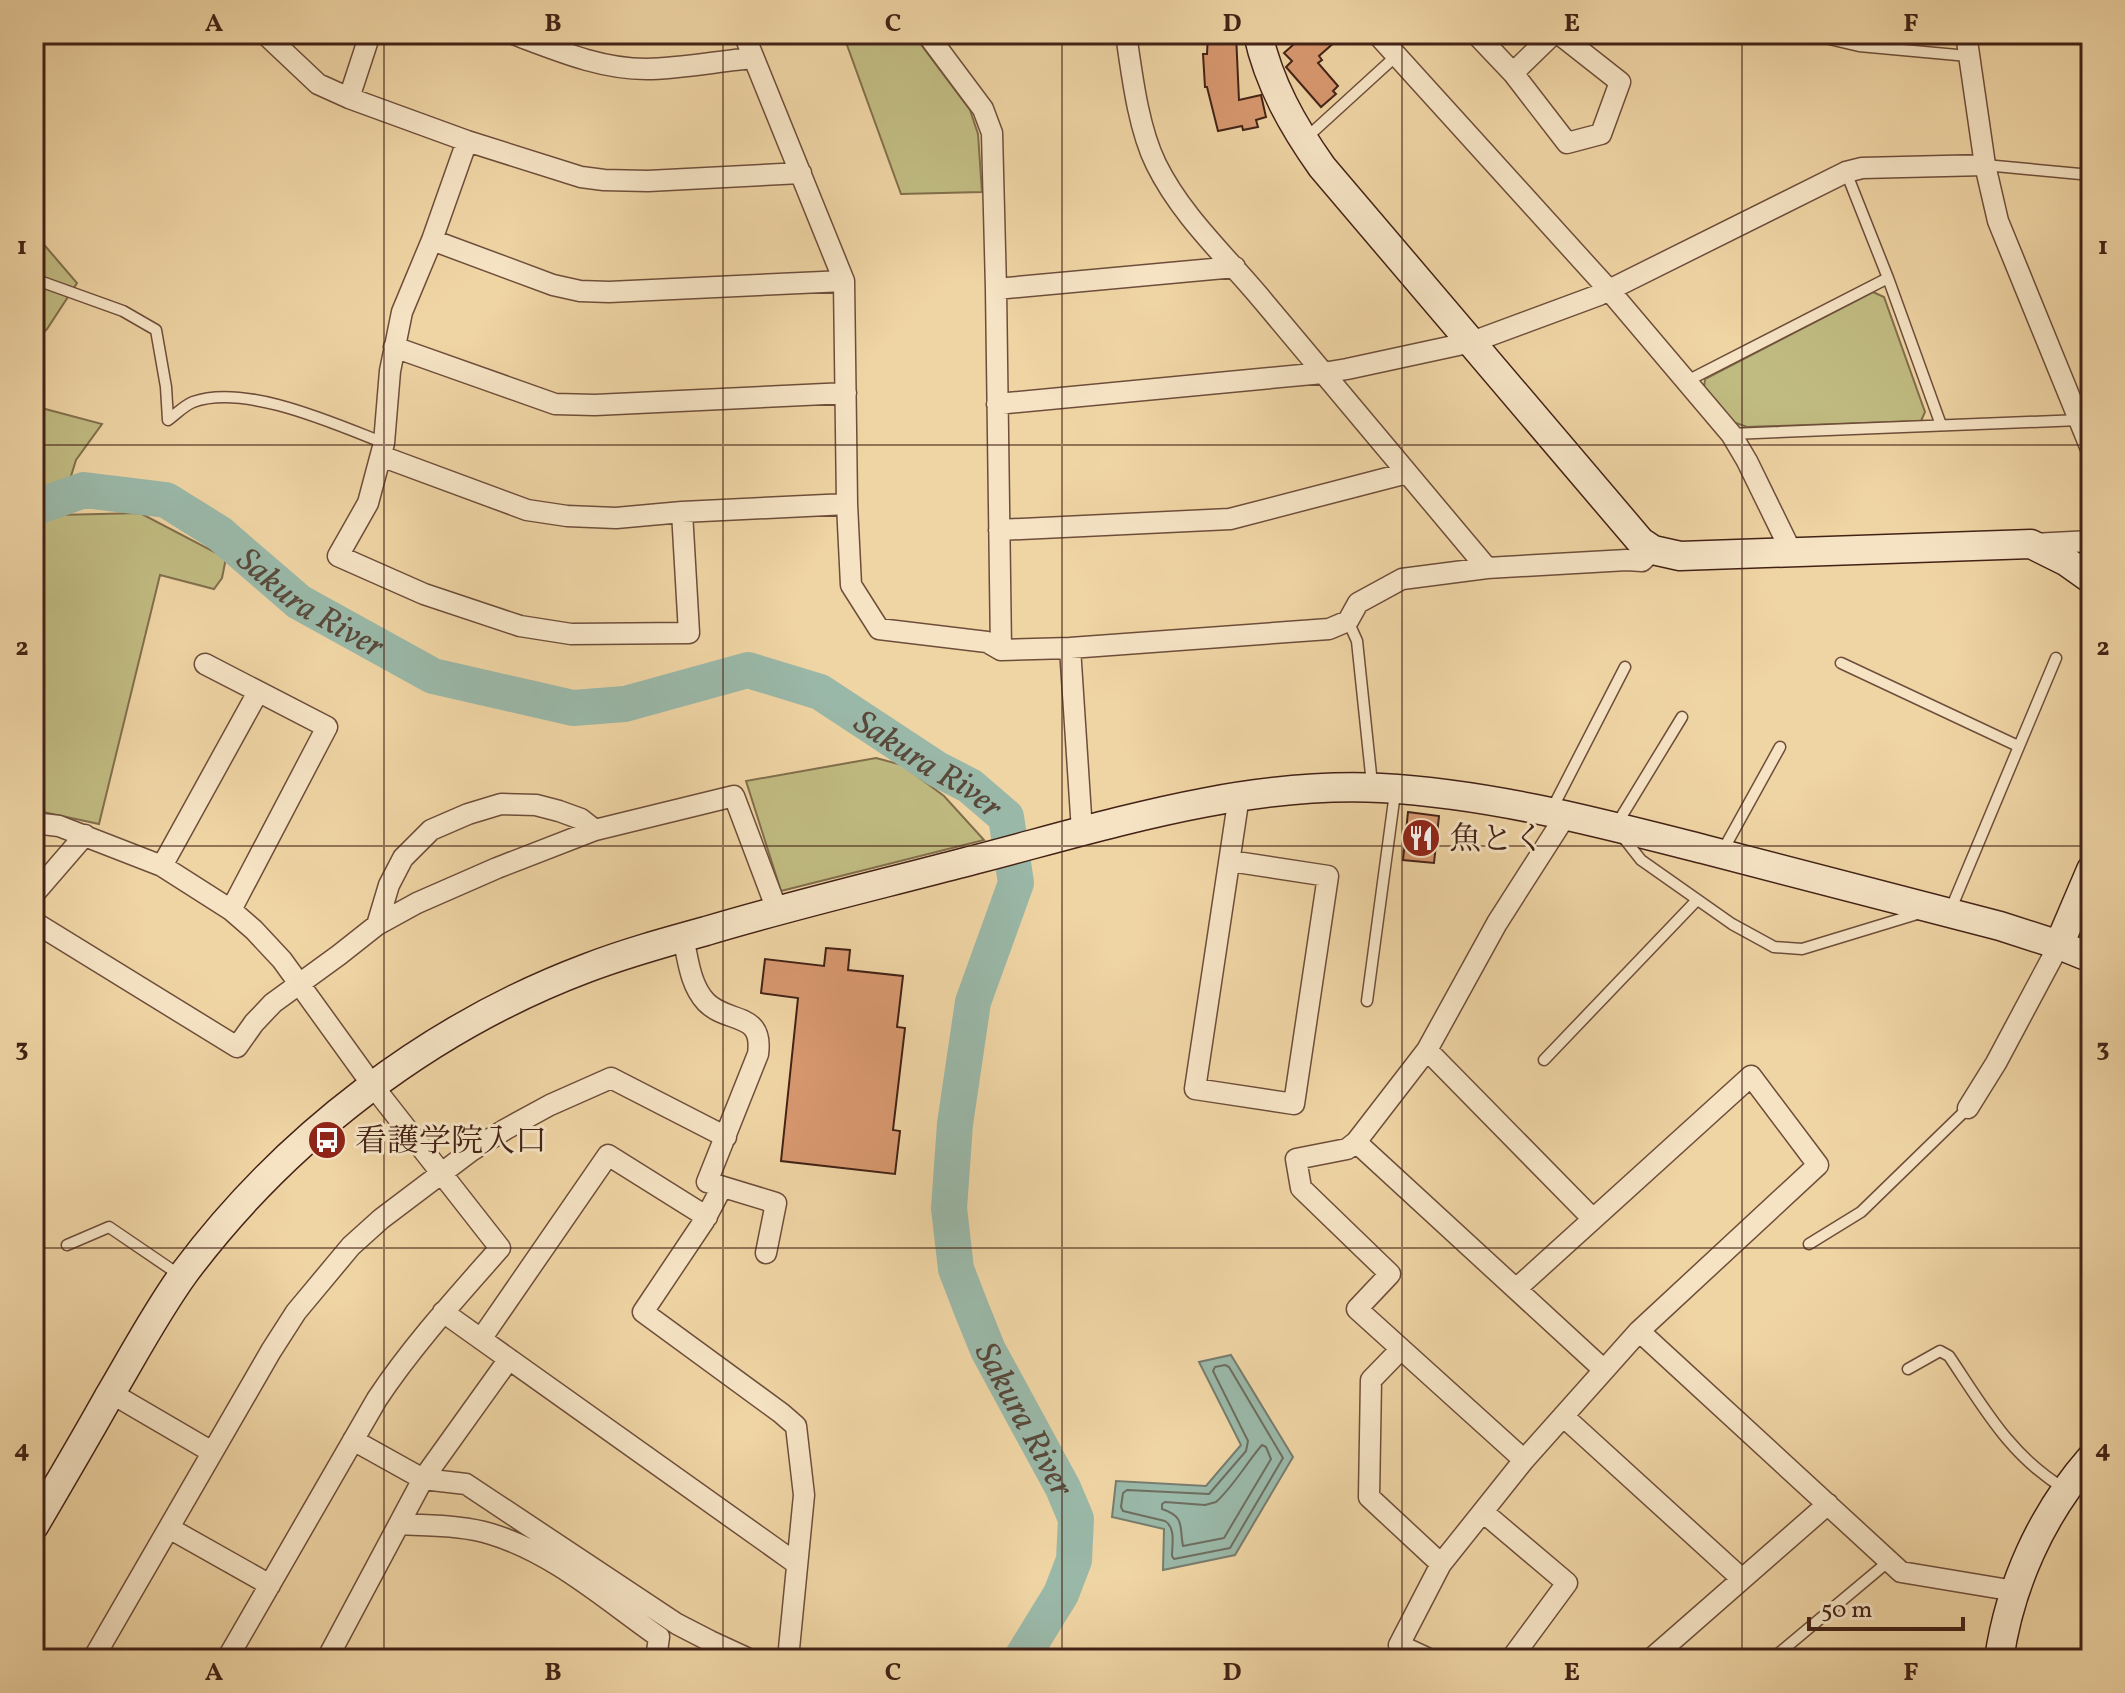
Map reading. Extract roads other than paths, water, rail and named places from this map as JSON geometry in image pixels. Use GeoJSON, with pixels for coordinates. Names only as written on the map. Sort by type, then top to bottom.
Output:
{"type":"FeatureCollection","features":[{"type":"Feature","properties":{"kind":"street"},"geometry":{"type":"LineString","coordinates":[[265,34],[318,84],[467,141],[581,177],[648,181],[801,173]]}},
{"type":"Feature","properties":{"kind":"street"},"geometry":{"type":"LineString","coordinates":[[349,98],[370,34]]}},
{"type":"Feature","properties":{"kind":"street"},"geometry":{"type":"LineString","coordinates":[[513,34],[572,56],[624,67],[647,69],[753,58]]}},
{"type":"Feature","properties":{"kind":"street"},"geometry":{"type":"LineString","coordinates":[[744,34],[844,281],[851,585],[879,629],[987,642],[1001,650],[1070,648],[1329,629],[1348,621],[1358,603],[1402,579],[1487,568],[1642,561],[1653,550]]}},
{"type":"Feature","properties":{"kind":"street"},"geometry":{"type":"LineString","coordinates":[[927,34],[983,109],[992,133],[1001,650]]}},
{"type":"Feature","properties":{"kind":"street"},"geometry":{"type":"LineString","coordinates":[[1126,34],[1143,125],[1155,160],[1172,193],[1487,568]]}},
{"type":"Feature","properties":{"kind":"street"},"geometry":{"type":"LineString","coordinates":[[1258,34],[1268,70],[1290,120],[1322,167],[1641,542],[1653,550],[1680,556],[2091,541]]}},
{"type":"Feature","properties":{"kind":"street"},"geometry":{"type":"LineString","coordinates":[[1377,34],[1609,290],[1731,434],[1791,551]]}},
{"type":"Feature","properties":{"kind":"street"},"geometry":{"type":"LineString","coordinates":[[1476,34],[1513,73],[1567,143],[1601,134],[1620,82],[1556,34],[1513,73]]}},
{"type":"Feature","properties":{"kind":"street"},"geometry":{"type":"LineString","coordinates":[[1966,34],[1985,165],[1998,221],[2091,449]]}},
{"type":"Feature","properties":{"kind":"street"},"geometry":{"type":"LineString","coordinates":[[467,141],[432,240],[402,312],[394,347],[382,449],[368,503],[338,556],[424,594],[520,626],[571,634],[689,633],[682,512]]}},
{"type":"Feature","properties":{"kind":"street"},"geometry":{"type":"LineString","coordinates":[[997,404],[1323,373],[1472,342],[1609,290],[1846,172],[1862,168],[1985,165]]}},
{"type":"Feature","properties":{"kind":"street"},"geometry":{"type":"LineString","coordinates":[[432,240],[553,285],[580,291],[844,281]]}},
{"type":"Feature","properties":{"kind":"street"},"geometry":{"type":"LineString","coordinates":[[996,289],[1235,267]]}},
{"type":"Feature","properties":{"kind":"street"},"geometry":{"type":"LineString","coordinates":[[394,347],[555,404],[595,405],[846,393]]}},
{"type":"Feature","properties":{"kind":"street"},"geometry":{"type":"LineString","coordinates":[[382,449],[527,510],[567,516],[616,518],[847,504]]}},
{"type":"Feature","properties":{"kind":"street"},"geometry":{"type":"LineString","coordinates":[[999,530],[1230,519],[1407,473]]}},
{"type":"Feature","properties":{"kind":"street"},"geometry":{"type":"LineString","coordinates":[[2031,544],[2067,562],[2091,579]]}},
{"type":"Feature","properties":{"kind":"street"},"geometry":{"type":"LineString","coordinates":[[1070,648],[1082,831]]}},
{"type":"Feature","properties":{"kind":"street"},"geometry":{"type":"LineString","coordinates":[[205,664],[327,727],[231,910]]}},
{"type":"Feature","properties":{"kind":"street"},"geometry":{"type":"LineString","coordinates":[[162,866],[258,692]]}},
{"type":"Feature","properties":{"kind":"street"},"geometry":{"type":"LineString","coordinates":[[34,1526],[149,1326],[182,1277],[233,1214],[319,1127],[373,1086],[468,1024],[529,993],[643,948],[777,910],[1082,831],[1239,796],[1289,791],[1384,789],[1465,797],[1559,813],[1941,911],[2059,945],[2091,958]]}},
{"type":"Feature","properties":{"kind":"street"},"geometry":{"type":"LineString","coordinates":[[34,922],[237,1047],[273,1003],[377,925],[417,903],[497,868],[595,830],[734,796],[777,910]]}},
{"type":"Feature","properties":{"kind":"street"},"geometry":{"type":"LineString","coordinates":[[1230,861],[1328,876],[1294,1104],[1195,1089],[1239,796]]}},
{"type":"Feature","properties":{"kind":"street"},"geometry":{"type":"LineString","coordinates":[[377,925],[389,885],[403,858],[431,830],[456,819],[501,804],[536,805],[581,819],[595,830]]}},
{"type":"Feature","properties":{"kind":"street"},"geometry":{"type":"LineString","coordinates":[[1524,1460],[1357,1309],[1390,1274],[1301,1188],[1296,1159],[1347,1149],[1356,1142],[1427,1050],[1559,813]]}},
{"type":"Feature","properties":{"kind":"street"},"geometry":{"type":"LineString","coordinates":[[34,823],[59,826],[162,866],[231,910],[254,930],[282,960],[373,1086],[500,1248],[400,1364],[227,1659]]}},
{"type":"Feature","properties":{"kind":"street"},"geometry":{"type":"LineString","coordinates":[[34,894],[85,835]]}},
{"type":"Feature","properties":{"kind":"street"},"geometry":{"type":"LineString","coordinates":[[1968,1108],[1996,1063],[2059,945],[2091,870]]}},
{"type":"Feature","properties":{"kind":"street"},"geometry":{"type":"LineString","coordinates":[[683,937],[693,982],[705,1002],[748,1023],[756,1030],[760,1041],[758,1054],[707,1182],[776,1203],[766,1253]]}},
{"type":"Feature","properties":{"kind":"street"},"geometry":{"type":"LineString","coordinates":[[1427,1050],[1593,1219]]}},
{"type":"Feature","properties":{"kind":"street"},"geometry":{"type":"LineString","coordinates":[[1429,1659],[1399,1645],[1441,1564],[1524,1460],[1639,1331],[1818,1165],[1751,1076],[1516,1289]]}},
{"type":"Feature","properties":{"kind":"street"},"geometry":{"type":"LineString","coordinates":[[93,1659],[296,1312],[351,1246],[371,1228],[441,1172],[506,1129],[611,1078],[726,1137]]}},
{"type":"Feature","properties":{"kind":"street"},"geometry":{"type":"LineString","coordinates":[[1356,1142],[1604,1370]]}},
{"type":"Feature","properties":{"kind":"street"},"geometry":{"type":"LineString","coordinates":[[481,1339],[608,1155],[707,1217]]}},
{"type":"Feature","properties":{"kind":"street"},"geometry":{"type":"LineString","coordinates":[[722,1187],[707,1217],[643,1312],[796,1426],[804,1495],[788,1659]]}},
{"type":"Feature","properties":{"kind":"street"},"geometry":{"type":"LineString","coordinates":[[443,1312],[797,1564]]}},
{"type":"Feature","properties":{"kind":"street"},"geometry":{"type":"LineString","coordinates":[[1639,1331],[1901,1572],[2015,1591]]}},
{"type":"Feature","properties":{"kind":"street"},"geometry":{"type":"LineString","coordinates":[[1401,1349],[1371,1380],[1369,1497],[1441,1564]]}},
{"type":"Feature","properties":{"kind":"street"},"geometry":{"type":"LineString","coordinates":[[327,1659],[423,1479],[509,1359]]}},
{"type":"Feature","properties":{"kind":"street"},"geometry":{"type":"LineString","coordinates":[[111,1393],[212,1452]]}},
{"type":"Feature","properties":{"kind":"street"},"geometry":{"type":"LineString","coordinates":[[1563,1416],[1742,1579]]}},
{"type":"Feature","properties":{"kind":"street"},"geometry":{"type":"LineString","coordinates":[[353,1440],[423,1479],[466,1484],[677,1624],[749,1659]]}},
{"type":"Feature","properties":{"kind":"street"},"geometry":{"type":"LineString","coordinates":[[1999,1659],[2007,1617],[2029,1553],[2066,1490],[2091,1458]]}},
{"type":"Feature","properties":{"kind":"street"},"geometry":{"type":"LineString","coordinates":[[1651,1659],[1828,1504]]}},
{"type":"Feature","properties":{"kind":"street"},"geometry":{"type":"LineString","coordinates":[[1483,1512],[1567,1583],[1520,1656]]}},
{"type":"Feature","properties":{"kind":"street"},"geometry":{"type":"LineString","coordinates":[[399,1524],[489,1533],[550,1560],[659,1637],[656,1659]]}},
{"type":"Feature","properties":{"kind":"street"},"geometry":{"type":"LineString","coordinates":[[169,1528],[270,1585]]}},
{"type":"Feature","properties":{"kind":"lane"},"geometry":{"type":"LineString","coordinates":[[1808,34],[1859,46],[1968,56]]}},
{"type":"Feature","properties":{"kind":"lane"},"geometry":{"type":"LineString","coordinates":[[1303,140],[1396,56]]}},
{"type":"Feature","properties":{"kind":"lane"},"geometry":{"type":"LineString","coordinates":[[1985,165],[2091,175]]}},
{"type":"Feature","properties":{"kind":"lane"},"geometry":{"type":"LineString","coordinates":[[1846,172],[1941,425]]}},
{"type":"Feature","properties":{"kind":"lane"},"geometry":{"type":"LineString","coordinates":[[1687,381],[1888,278]]}},
{"type":"Feature","properties":{"kind":"lane"},"geometry":{"type":"LineString","coordinates":[[34,279],[123,311],[156,330],[168,420],[192,402],[225,397],[268,403],[321,419],[382,449]]}},
{"type":"Feature","properties":{"kind":"lane"},"geometry":{"type":"LineString","coordinates":[[1731,434],[2080,420]]}},
{"type":"Feature","properties":{"kind":"lane"},"geometry":{"type":"LineString","coordinates":[[1348,621],[1357,641],[1384,789],[1367,1001]]}},
{"type":"Feature","properties":{"kind":"lane"},"geometry":{"type":"LineString","coordinates":[[1682,717],[1615,827],[1641,860],[1732,924],[1774,947],[1802,949],[1941,911],[2056,658]]}},
{"type":"Feature","properties":{"kind":"lane"},"geometry":{"type":"LineString","coordinates":[[1841,663],[2018,746]]}},
{"type":"Feature","properties":{"kind":"lane"},"geometry":{"type":"LineString","coordinates":[[1559,813],[1625,667]]}},
{"type":"Feature","properties":{"kind":"lane"},"geometry":{"type":"LineString","coordinates":[[1721,854],[1780,747]]}},
{"type":"Feature","properties":{"kind":"lane"},"geometry":{"type":"LineString","coordinates":[[1544,1060],[1697,900]]}},
{"type":"Feature","properties":{"kind":"lane"},"geometry":{"type":"LineString","coordinates":[[1809,1244],[1861,1212],[1968,1108]]}},
{"type":"Feature","properties":{"kind":"lane"},"geometry":{"type":"LineString","coordinates":[[67,1245],[109,1227],[182,1277]]}},
{"type":"Feature","properties":{"kind":"lane"},"geometry":{"type":"LineString","coordinates":[[1908,1369],[1940,1351],[1949,1356],[1999,1432],[2044,1477],[2066,1490]]}},
{"type":"Feature","properties":{"kind":"lane"},"geometry":{"type":"LineString","coordinates":[[1772,1659],[1889,1561]]}},
{"type":"Feature","properties":{"kind":"water"},"geometry":{"type":"Polygon","coordinates":[[[1231,1355],[1293,1457],[1235,1555],[1163,1570],[1164,1529],[1112,1517],[1116,1481],[1206,1486],[1241,1445],[1199,1362],[1231,1355]]]}},
{"type":"Feature","properties":{"kind":"waterway","name":"Sakura River"},"geometry":{"type":"LineString","coordinates":[[34,508],[84,490],[166,500],[219,533],[299,602],[433,676],[573,708],[625,704],[748,670],[820,692],[937,769],[970,786],[1006,817],[1016,883],[973,1002],[955,1124],[949,1208],[956,1269],[988,1350],[1063,1488],[1076,1519],[1074,1560],[1061,1594],[1021,1659]]}},
{"type":"Feature","properties":{"kind":"place","name":"魚とく"},"geometry":{"type":"Point","coordinates":[1421,838]}},
{"type":"Feature","properties":{"kind":"place","name":"看護学院入口"},"geometry":{"type":"Point","coordinates":[327,1140]}}]}
